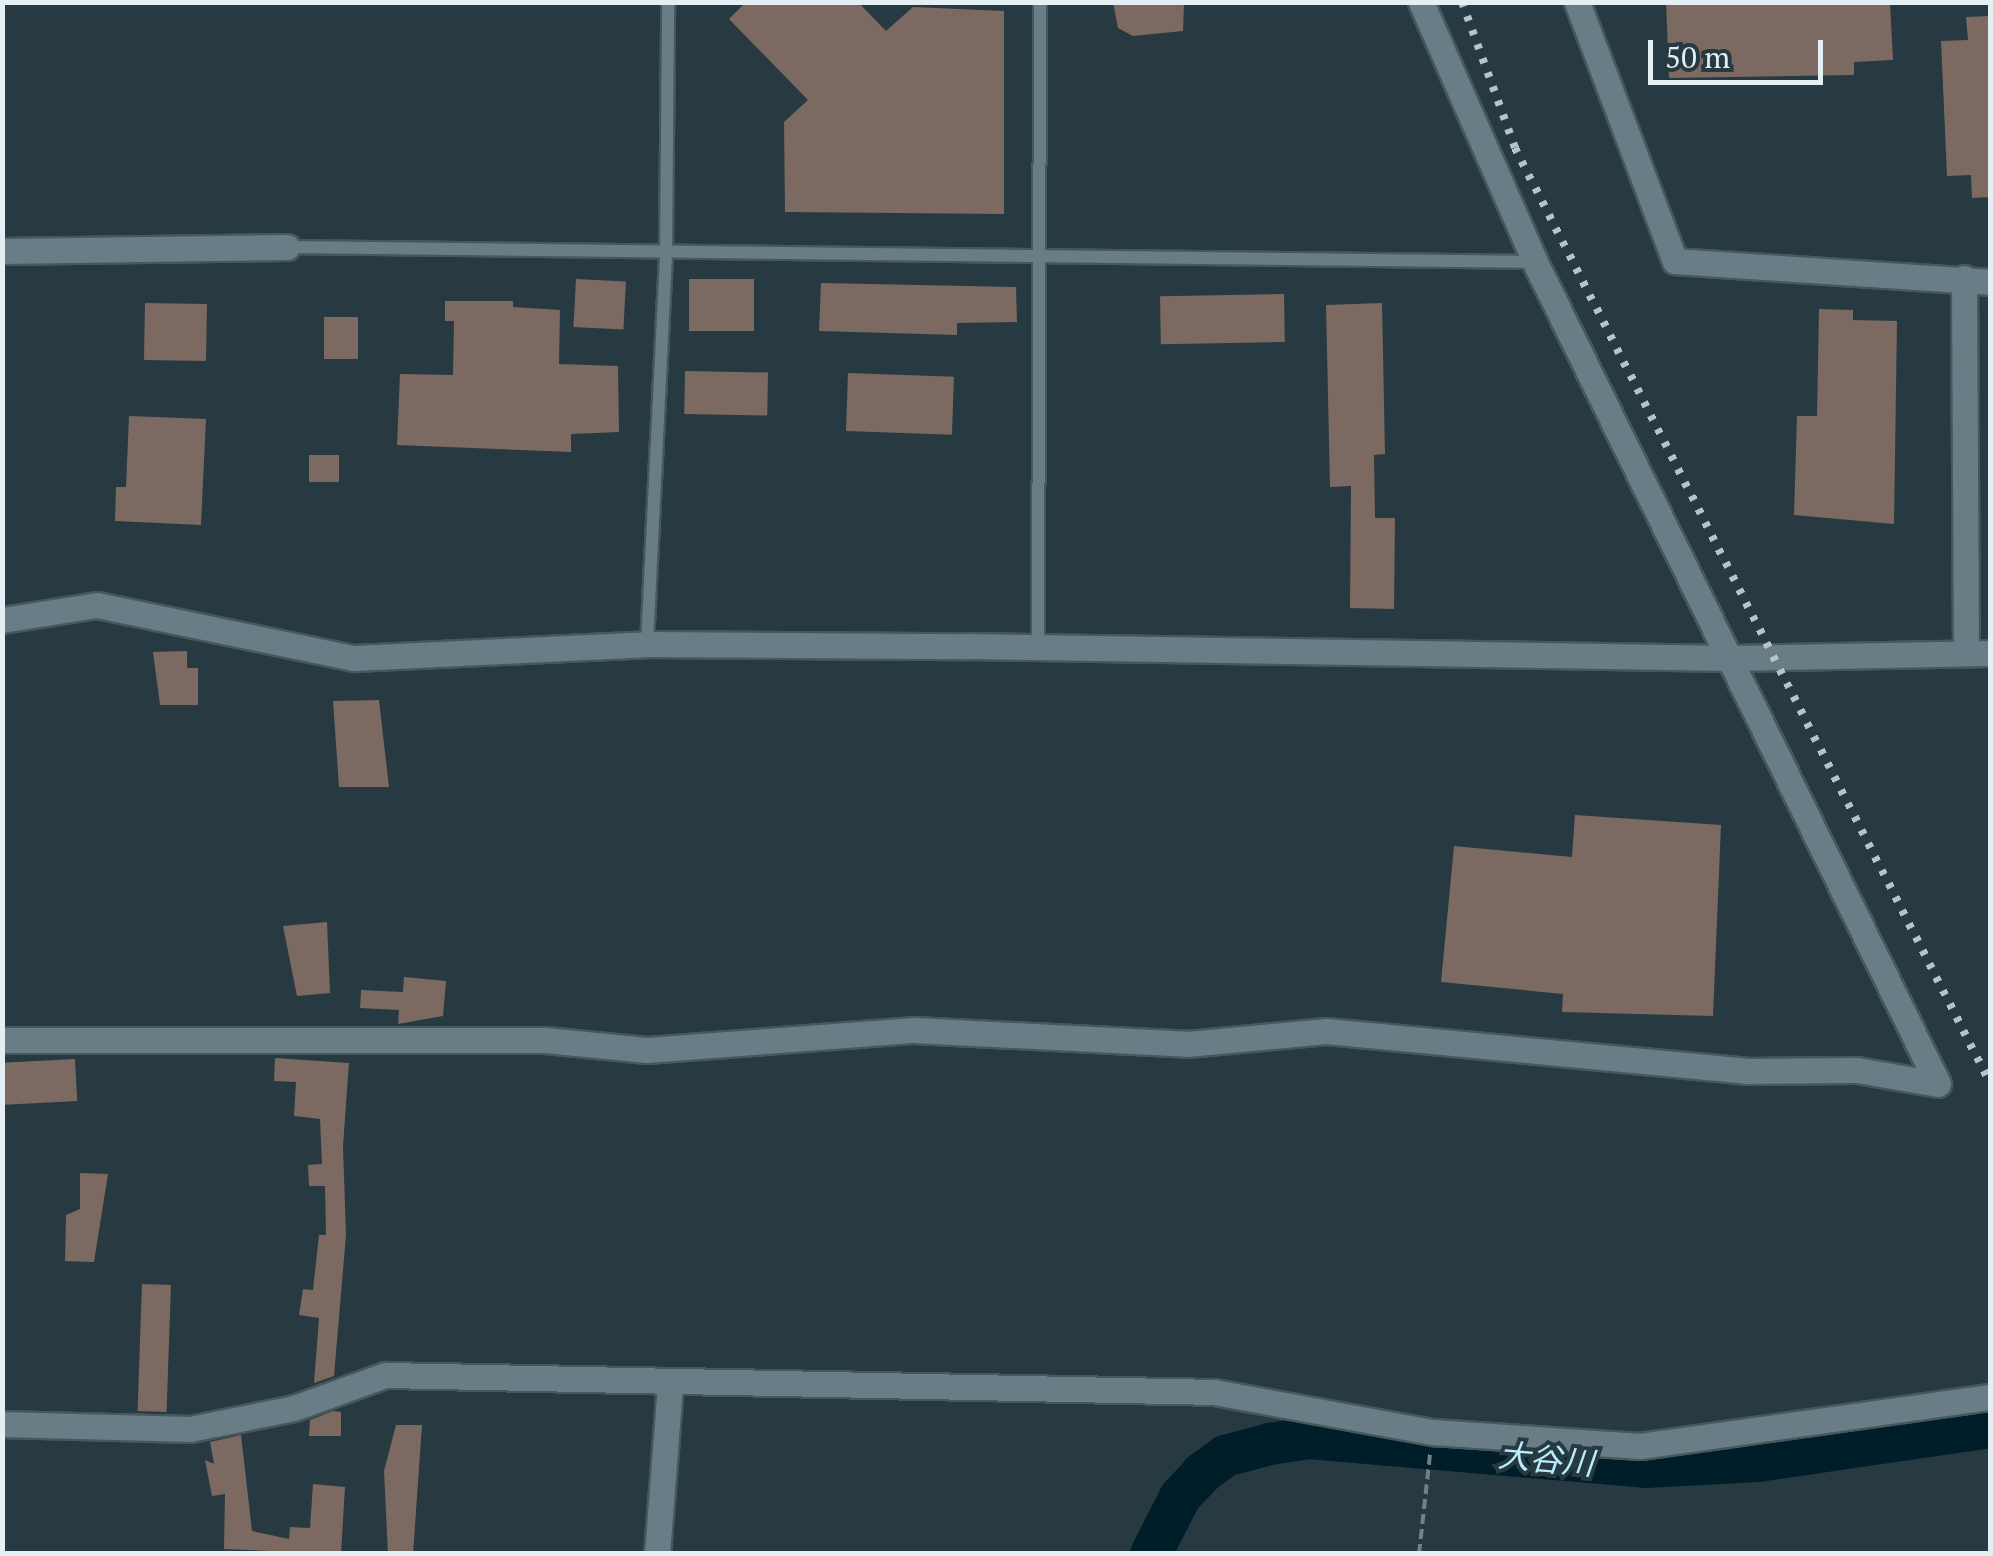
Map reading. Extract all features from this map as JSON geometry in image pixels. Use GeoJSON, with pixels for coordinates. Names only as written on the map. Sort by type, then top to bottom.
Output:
{"type":"FeatureCollection","features":[{"type":"Feature","properties":{"kind":"street"},"geometry":{"type":"LineString","coordinates":[[2,1040],[545,1040],[647,1050],[914,1030],[1187,1044],[1326,1031],[1746,1071],[1857,1070],[1938,1084],[1732,658],[1534,262],[1421,2]]}},
{"type":"Feature","properties":{"kind":"street"},"geometry":{"type":"LineString","coordinates":[[1578,2],[1676,261],[1990,282]]}},
{"type":"Feature","properties":{"kind":"street"},"geometry":{"type":"LineString","coordinates":[[2,252],[287,246]]}},
{"type":"Feature","properties":{"kind":"street"},"geometry":{"type":"LineString","coordinates":[[2,620],[97,605],[354,658],[647,644],[1732,658],[1978,653],[1964,278]]}},
{"type":"Feature","properties":{"kind":"street"},"geometry":{"type":"LineString","coordinates":[[2,1424],[190,1429],[294,1408],[385,1375],[670,1384],[1214,1392],[1433,1432],[1640,1446],[1990,1397]]}},
{"type":"Feature","properties":{"kind":"street"},"geometry":{"type":"LineString","coordinates":[[658,1554],[670,1384]]}},
{"type":"Feature","properties":{"kind":"lane"},"geometry":{"type":"LineString","coordinates":[[647,644],[666,254],[668,2]]}},
{"type":"Feature","properties":{"kind":"lane"},"geometry":{"type":"LineString","coordinates":[[1038,649],[1040,2]]}},
{"type":"Feature","properties":{"kind":"lane"},"geometry":{"type":"LineString","coordinates":[[287,246],[1038,259],[1534,262]]}},
{"type":"Feature","properties":{"kind":"path"},"geometry":{"type":"LineString","coordinates":[[1420,1554],[1432,1442]]}},
{"type":"Feature","properties":{"kind":"building"},"geometry":{"type":"Polygon","coordinates":[[[746,2],[858,2],[886,31],[913,7],[1004,11],[1004,214],[785,212],[784,122],[808,100],[729,19],[746,2]]]}},
{"type":"Feature","properties":{"kind":"building"},"geometry":{"type":"Polygon","coordinates":[[[1113,2],[1184,2],[1183,31],[1133,36],[1118,28],[1113,2]]]}},
{"type":"Feature","properties":{"kind":"building"},"geometry":{"type":"Polygon","coordinates":[[[1666,2],[1890,2],[1893,60],[1854,62],[1854,75],[1669,78],[1666,2]]]}},
{"type":"Feature","properties":{"kind":"building"},"geometry":{"type":"Polygon","coordinates":[[[1990,16],[1990,197],[1972,198],[1971,175],[1947,176],[1941,41],[1968,40],[1966,17],[1990,16]]]}},
{"type":"Feature","properties":{"kind":"building"},"geometry":{"type":"Polygon","coordinates":[[[576,279],[626,282],[623,330],[573,327],[576,279]]]}},
{"type":"Feature","properties":{"kind":"building"},"geometry":{"type":"Polygon","coordinates":[[[689,279],[754,279],[754,331],[689,331],[689,279]]]}},
{"type":"Feature","properties":{"kind":"building"},"geometry":{"type":"Polygon","coordinates":[[[821,283],[1016,287],[1017,322],[957,323],[957,335],[819,331],[821,283]]]}},
{"type":"Feature","properties":{"kind":"building"},"geometry":{"type":"Polygon","coordinates":[[[1284,294],[1285,342],[1161,344],[1160,296],[1284,294]]]}},
{"type":"Feature","properties":{"kind":"building"},"geometry":{"type":"Polygon","coordinates":[[[445,301],[513,301],[513,307],[560,310],[559,364],[618,366],[619,432],[571,434],[571,452],[397,445],[400,374],[453,375],[454,321],[445,321],[445,301]]]}},
{"type":"Feature","properties":{"kind":"building"},"geometry":{"type":"Polygon","coordinates":[[[145,303],[207,304],[206,361],[144,360],[145,303]]]}},
{"type":"Feature","properties":{"kind":"building"},"geometry":{"type":"Polygon","coordinates":[[[1382,303],[1385,454],[1374,455],[1375,518],[1395,518],[1394,609],[1350,608],[1351,486],[1330,487],[1326,305],[1382,303]]]}},
{"type":"Feature","properties":{"kind":"building"},"geometry":{"type":"Polygon","coordinates":[[[1819,309],[1853,310],[1853,320],[1897,321],[1894,524],[1794,515],[1797,416],[1817,416],[1819,309]]]}},
{"type":"Feature","properties":{"kind":"building"},"geometry":{"type":"Polygon","coordinates":[[[324,317],[358,317],[358,359],[324,359],[324,317]]]}},
{"type":"Feature","properties":{"kind":"building"},"geometry":{"type":"Polygon","coordinates":[[[685,371],[768,372],[767,415],[684,414],[685,371]]]}},
{"type":"Feature","properties":{"kind":"building"},"geometry":{"type":"Polygon","coordinates":[[[848,373],[954,377],[952,435],[846,431],[848,373]]]}},
{"type":"Feature","properties":{"kind":"building"},"geometry":{"type":"Polygon","coordinates":[[[129,416],[206,419],[201,525],[115,521],[116,487],[126,487],[129,416]]]}},
{"type":"Feature","properties":{"kind":"building"},"geometry":{"type":"Polygon","coordinates":[[[309,455],[339,455],[339,482],[309,482],[309,455]]]}},
{"type":"Feature","properties":{"kind":"building"},"geometry":{"type":"Polygon","coordinates":[[[187,651],[187,668],[198,668],[198,705],[160,705],[153,652],[187,651]]]}},
{"type":"Feature","properties":{"kind":"building"},"geometry":{"type":"Polygon","coordinates":[[[379,700],[389,787],[339,787],[333,701],[379,700]]]}},
{"type":"Feature","properties":{"kind":"building"},"geometry":{"type":"Polygon","coordinates":[[[1575,815],[1721,825],[1713,1016],[1562,1012],[1563,994],[1441,982],[1454,846],[1572,857],[1575,815]]]}},
{"type":"Feature","properties":{"kind":"building"},"geometry":{"type":"Polygon","coordinates":[[[327,922],[330,993],[297,996],[283,926],[327,922]]]}},
{"type":"Feature","properties":{"kind":"building"},"geometry":{"type":"Polygon","coordinates":[[[404,977],[446,981],[443,1016],[398,1024],[399,1010],[360,1008],[361,990],[403,992],[404,977]]]}},
{"type":"Feature","properties":{"kind":"building"},"geometry":{"type":"Polygon","coordinates":[[[275,1058],[349,1063],[343,1146],[346,1235],[334,1376],[314,1383],[319,1318],[299,1315],[303,1289],[313,1290],[319,1235],[326,1235],[325,1186],[309,1186],[308,1165],[322,1164],[320,1119],[294,1116],[296,1082],[274,1081],[275,1058]]]}},
{"type":"Feature","properties":{"kind":"building"},"geometry":{"type":"Polygon","coordinates":[[[75,1059],[77,1101],[4,1105],[2,1063],[75,1059]]]}},
{"type":"Feature","properties":{"kind":"building"},"geometry":{"type":"Polygon","coordinates":[[[80,1173],[108,1174],[94,1262],[65,1261],[66,1215],[80,1209],[80,1173]]]}},
{"type":"Feature","properties":{"kind":"building"},"geometry":{"type":"Polygon","coordinates":[[[142,1284],[171,1285],[167,1412],[138,1411],[142,1284]]]}},
{"type":"Feature","properties":{"kind":"building"},"geometry":{"type":"Polygon","coordinates":[[[341,1412],[341,1436],[309,1436],[310,1420],[341,1412]]]}},
{"type":"Feature","properties":{"kind":"building"},"geometry":{"type":"Polygon","coordinates":[[[396,1425],[422,1425],[413,1554],[388,1554],[384,1471],[396,1425]]]}},
{"type":"Feature","properties":{"kind":"building"},"geometry":{"type":"Polygon","coordinates":[[[241,1435],[252,1531],[289,1539],[290,1527],[310,1528],[313,1484],[345,1487],[341,1554],[224,1549],[225,1494],[212,1496],[205,1460],[214,1464],[210,1442],[241,1435]]]}},
{"type":"Feature","properties":{"kind":"waterway","name":"大谷川"},"geometry":{"type":"LineString","coordinates":[[1151,1554],[1180,1497],[1225,1456],[1309,1438],[1646,1467],[1758,1461],[1990,1427]]}},
{"type":"Feature","properties":{"kind":"railway"},"geometry":{"type":"LineString","coordinates":[[1462,2],[1515,148],[1990,1083]]}}]}
